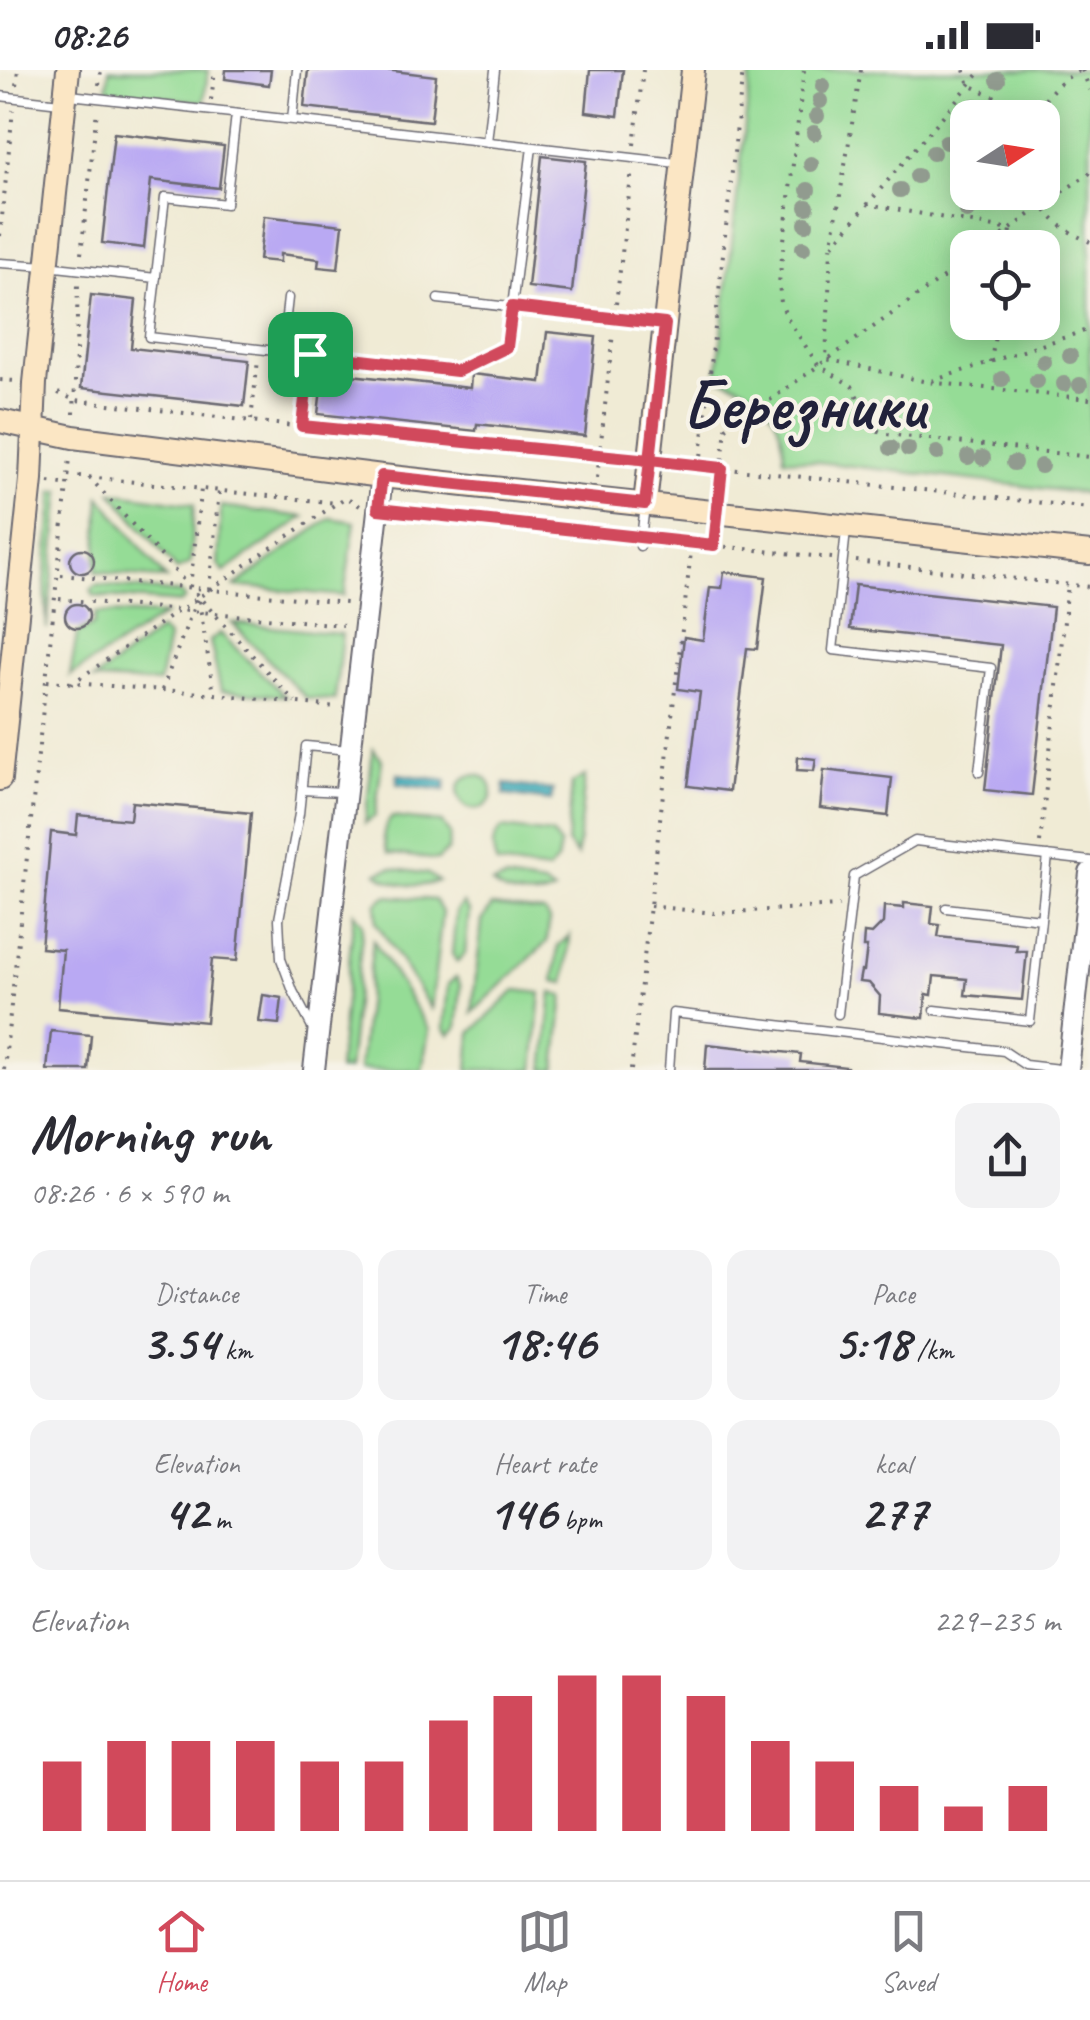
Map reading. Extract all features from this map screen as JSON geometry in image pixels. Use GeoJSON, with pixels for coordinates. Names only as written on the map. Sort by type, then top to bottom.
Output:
{"type":"FeatureCollection","features":[{"type":"Feature","properties":{"kind":"main road"},"geometry":{"type":"LineString","coordinates":[[0,779],[68,70]]}},
{"type":"Feature","properties":{"kind":"main road"},"geometry":{"type":"LineString","coordinates":[[645,504],[693,70]]}},
{"type":"Feature","properties":{"kind":"main road"},"geometry":{"type":"LineString","coordinates":[[0,421],[73,437],[382,476],[1090,553]]}},
{"type":"Feature","properties":{"kind":"street"},"geometry":{"type":"LineString","coordinates":[[314,1070],[382,476]]}},
{"type":"Feature","properties":{"kind":"street"},"geometry":{"type":"LineString","coordinates":[[1068,1070],[1090,874]]}},
{"type":"Feature","properties":{"kind":"lane"},"geometry":{"type":"LineString","coordinates":[[292,120],[298,70]]}},
{"type":"Feature","properties":{"kind":"lane"},"geometry":{"type":"LineString","coordinates":[[487,142],[496,70]]}},
{"type":"Feature","properties":{"kind":"lane"},"geometry":{"type":"LineString","coordinates":[[0,96],[98,98],[682,164]]}},
{"type":"Feature","properties":{"kind":"lane"},"geometry":{"type":"LineString","coordinates":[[236,114],[226,204],[165,197],[149,336],[457,371],[507,347],[532,147]]}},
{"type":"Feature","properties":{"kind":"lane"},"geometry":{"type":"LineString","coordinates":[[0,263],[156,278]]}},
{"type":"Feature","properties":{"kind":"lane"},"geometry":{"type":"LineString","coordinates":[[282,351],[288,298]]}},
{"type":"Feature","properties":{"kind":"lane"},"geometry":{"type":"LineString","coordinates":[[438,299],[665,324]]}},
{"type":"Feature","properties":{"kind":"lane"},"geometry":{"type":"LineString","coordinates":[[641,542],[645,504]]}},
{"type":"Feature","properties":{"kind":"lane"},"geometry":{"type":"LineString","coordinates":[[847,526],[834,650],[991,668],[979,772]]}},
{"type":"Feature","properties":{"kind":"lane"},"geometry":{"type":"LineString","coordinates":[[318,1038],[281,959],[279,920],[306,746],[351,750]]}},
{"type":"Feature","properties":{"kind":"lane"},"geometry":{"type":"LineString","coordinates":[[302,790],[346,792]]}},
{"type":"Feature","properties":{"kind":"lane"},"geometry":{"type":"LineString","coordinates":[[838,1014],[854,876],[915,841],[1090,861]]}},
{"type":"Feature","properties":{"kind":"lane"},"geometry":{"type":"LineString","coordinates":[[935,1010],[1030,1021],[1044,856]]}},
{"type":"Feature","properties":{"kind":"lane"},"geometry":{"type":"LineString","coordinates":[[946,908],[1041,919]]}},
{"type":"Feature","properties":{"kind":"lane"},"geometry":{"type":"LineString","coordinates":[[670,1070],[673,1013],[1004,1051],[1025,1065],[1068,1070]]}},
{"type":"Feature","properties":{"kind":"path"},"geometry":{"type":"LineString","coordinates":[[0,236],[18,70]]}},
{"type":"Feature","properties":{"kind":"path"},"geometry":{"type":"LineString","coordinates":[[4,1070],[73,437],[79,269],[101,70]]}},
{"type":"Feature","properties":{"kind":"path"},"geometry":{"type":"LineString","coordinates":[[210,111],[214,70]]}},
{"type":"Feature","properties":{"kind":"path"},"geometry":{"type":"LineString","coordinates":[[599,455],[643,70]]}},
{"type":"Feature","properties":{"kind":"path"},"geometry":{"type":"LineString","coordinates":[[700,466],[744,70]]}},
{"type":"Feature","properties":{"kind":"path"},"geometry":{"type":"LineString","coordinates":[[804,70],[780,284],[787,318],[818,364],[852,386],[874,429],[886,434],[1090,457]]}},
{"type":"Feature","properties":{"kind":"path"},"geometry":{"type":"LineString","coordinates":[[826,359],[830,249],[860,70]]}},
{"type":"Feature","properties":{"kind":"path"},"geometry":{"type":"LineString","coordinates":[[964,70],[970,85],[1002,100]]}},
{"type":"Feature","properties":{"kind":"path"},"geometry":{"type":"LineString","coordinates":[[830,249],[982,70]]}},
{"type":"Feature","properties":{"kind":"path"},"geometry":{"type":"LineString","coordinates":[[1044,100],[1068,76],[1082,70],[1090,90]]}},
{"type":"Feature","properties":{"kind":"path"},"geometry":{"type":"LineString","coordinates":[[1060,193],[1090,173]]}},
{"type":"Feature","properties":{"kind":"path"},"geometry":{"type":"LineString","coordinates":[[867,204],[1010,230],[1036,210]]}},
{"type":"Feature","properties":{"kind":"path"},"geometry":{"type":"LineString","coordinates":[[1045,210],[1067,232],[1090,242]]}},
{"type":"Feature","properties":{"kind":"path"},"geometry":{"type":"LineString","coordinates":[[717,512],[726,428],[950,273]]}},
{"type":"Feature","properties":{"kind":"path"},"geometry":{"type":"LineString","coordinates":[[928,382],[1090,329]]}},
{"type":"Feature","properties":{"kind":"path"},"geometry":{"type":"LineString","coordinates":[[991,362],[994,340]]}},
{"type":"Feature","properties":{"kind":"path"},"geometry":{"type":"LineString","coordinates":[[251,420],[260,349]]}},
{"type":"Feature","properties":{"kind":"path"},"geometry":{"type":"LineString","coordinates":[[302,426],[310,354]]}},
{"type":"Feature","properties":{"kind":"path"},"geometry":{"type":"LineString","coordinates":[[826,359],[928,382],[1090,399]]}},
{"type":"Feature","properties":{"kind":"path"},"geometry":{"type":"LineString","coordinates":[[0,380],[35,383],[75,400],[1090,508]]}},
{"type":"Feature","properties":{"kind":"path"},"geometry":{"type":"LineString","coordinates":[[68,475],[337,504]]}},
{"type":"Feature","properties":{"kind":"path"},"geometry":{"type":"LineString","coordinates":[[89,477],[296,703]]}},
{"type":"Feature","properties":{"kind":"path"},"geometry":{"type":"LineString","coordinates":[[190,587],[200,489]]}},
{"type":"Feature","properties":{"kind":"path"},"geometry":{"type":"LineString","coordinates":[[209,589],[220,491]]}},
{"type":"Feature","properties":{"kind":"path"},"geometry":{"type":"LineString","coordinates":[[71,684],[346,497],[362,507],[641,542],[692,543],[1090,587]]}},
{"type":"Feature","properties":{"kind":"path"},"geometry":{"type":"LineString","coordinates":[[630,1070],[692,543]]}},
{"type":"Feature","properties":{"kind":"path"},"geometry":{"type":"LineString","coordinates":[[59,575],[350,603],[349,614]]}},
{"type":"Feature","properties":{"kind":"path"},"geometry":{"type":"LineString","coordinates":[[1044,856],[1068,584]]}},
{"type":"Feature","properties":{"kind":"path"},"geometry":{"type":"LineString","coordinates":[[161,691],[198,596]]}},
{"type":"Feature","properties":{"kind":"path"},"geometry":{"type":"LineString","coordinates":[[198,596],[214,694]]}},
{"type":"Feature","properties":{"kind":"path"},"geometry":{"type":"LineString","coordinates":[[57,599],[348,626]]}},
{"type":"Feature","properties":{"kind":"path"},"geometry":{"type":"LineString","coordinates":[[47,681],[339,707]]}},
{"type":"Feature","properties":{"kind":"path"},"geometry":{"type":"LineString","coordinates":[[650,906],[714,913],[850,906]]}},
{"type":"Feature","properties":{"kind":"green space"},"geometry":{"type":"Polygon","coordinates":[[[109,70],[208,70],[204,102],[107,91],[109,70]]]}},
{"type":"Feature","properties":{"kind":"green space"},"geometry":{"type":"Polygon","coordinates":[[[751,70],[1090,70],[1090,494],[784,458],[774,416],[757,395],[717,378],[751,70]]]}},
{"type":"Feature","properties":{"kind":"green space"},"geometry":{"type":"Polygon","coordinates":[[[54,491],[61,491],[47,629],[45,580],[54,491]]]}},
{"type":"Feature","properties":{"kind":"green space"},"geometry":{"type":"Polygon","coordinates":[[[112,492],[194,504],[190,563],[177,570],[112,492]]]}},
{"type":"Feature","properties":{"kind":"green space"},"geometry":{"type":"Polygon","coordinates":[[[100,496],[166,579],[96,572],[100,496]]]}},
{"type":"Feature","properties":{"kind":"green space"},"geometry":{"type":"Polygon","coordinates":[[[221,506],[304,517],[224,572],[218,564],[221,506]]]}},
{"type":"Feature","properties":{"kind":"green space"},"geometry":{"type":"Polygon","coordinates":[[[330,518],[355,522],[344,596],[235,586],[330,518]]]}},
{"type":"Feature","properties":{"kind":"green space"},"geometry":{"type":"Polygon","coordinates":[[[97,585],[180,593],[185,598],[181,603],[94,596],[91,590],[97,585]]]}},
{"type":"Feature","properties":{"kind":"green space"},"geometry":{"type":"Polygon","coordinates":[[[96,613],[165,615],[70,676],[77,634],[94,624],[96,613]]]}},
{"type":"Feature","properties":{"kind":"green space"},"geometry":{"type":"Polygon","coordinates":[[[232,623],[342,634],[335,700],[306,698],[232,623]]]}},
{"type":"Feature","properties":{"kind":"green space"},"geometry":{"type":"Polygon","coordinates":[[[160,630],[168,638],[159,683],[94,680],[160,630]]]}},
{"type":"Feature","properties":{"kind":"green space"},"geometry":{"type":"Polygon","coordinates":[[[220,633],[285,696],[221,691],[210,641],[220,633]]]}},
{"type":"Feature","properties":{"kind":"green space"},"geometry":{"type":"Polygon","coordinates":[[[373,749],[382,760],[375,816],[365,823],[373,749]]]}},
{"type":"Feature","properties":{"kind":"green space"},"geometry":{"type":"Polygon","coordinates":[[[475,775],[487,780],[492,792],[487,804],[475,809],[463,804],[458,792],[463,780],[475,775]]]}},
{"type":"Feature","properties":{"kind":"green space"},"geometry":{"type":"Polygon","coordinates":[[[585,776],[577,856],[567,843],[572,783],[585,776]]]}},
{"type":"Feature","properties":{"kind":"green space"},"geometry":{"type":"Polygon","coordinates":[[[392,817],[442,823],[450,834],[448,850],[438,860],[388,853],[384,834],[392,817]]]}},
{"type":"Feature","properties":{"kind":"green space"},"geometry":{"type":"Polygon","coordinates":[[[502,828],[552,834],[560,845],[557,861],[548,871],[497,864],[493,845],[502,828]]]}},
{"type":"Feature","properties":{"kind":"green space"},"geometry":{"type":"Polygon","coordinates":[[[390,868],[428,874],[438,881],[407,885],[377,873],[390,868]]]}},
{"type":"Feature","properties":{"kind":"green space"},"geometry":{"type":"Polygon","coordinates":[[[506,879],[543,885],[554,892],[522,896],[492,884],[506,879]]]}},
{"type":"Feature","properties":{"kind":"green space"},"geometry":{"type":"Polygon","coordinates":[[[386,896],[435,900],[442,912],[431,1009],[376,922],[377,903],[386,896]]]}},
{"type":"Feature","properties":{"kind":"green space"},"geometry":{"type":"Polygon","coordinates":[[[463,903],[469,912],[465,954],[457,962],[452,954],[456,911],[463,903]]]}},
{"type":"Feature","properties":{"kind":"green space"},"geometry":{"type":"Polygon","coordinates":[[[492,906],[544,912],[549,920],[547,942],[472,1013],[482,921],[492,906]]]}},
{"type":"Feature","properties":{"kind":"green space"},"geometry":{"type":"Polygon","coordinates":[[[354,912],[363,924],[348,1070],[338,1070],[354,912]]]}},
{"type":"Feature","properties":{"kind":"green space"},"geometry":{"type":"Polygon","coordinates":[[[570,935],[565,983],[554,981],[558,946],[570,935]]]}},
{"type":"Feature","properties":{"kind":"green space"},"geometry":{"type":"Polygon","coordinates":[[[373,940],[429,1030],[422,1070],[359,1070],[373,940]]]}},
{"type":"Feature","properties":{"kind":"green space"},"geometry":{"type":"Polygon","coordinates":[[[456,977],[461,986],[457,1028],[449,1035],[444,1028],[448,984],[456,977]]]}},
{"type":"Feature","properties":{"kind":"green space"},"geometry":{"type":"Polygon","coordinates":[[[516,990],[541,993],[534,1070],[468,1070],[471,1033],[516,990]]]}},
{"type":"Feature","properties":{"kind":"green space"},"geometry":{"type":"Polygon","coordinates":[[[552,993],[564,995],[556,1070],[544,1070],[552,993]]]}},
{"type":"Feature","properties":{"kind":"water"},"geometry":{"type":"Polygon","coordinates":[[[398,774],[446,780],[445,790],[397,784],[398,774]]]}},
{"type":"Feature","properties":{"kind":"water"},"geometry":{"type":"Polygon","coordinates":[[[505,784],[553,790],[551,801],[504,795],[505,784]]]}},
{"type":"Feature","properties":{"kind":"building"},"geometry":{"type":"Polygon","coordinates":[[[226,70],[271,70],[269,85],[225,79],[226,70]]]}},
{"type":"Feature","properties":{"kind":"building"},"geometry":{"type":"Polygon","coordinates":[[[308,70],[385,70],[436,76],[431,121],[304,107],[308,70]]]}},
{"type":"Feature","properties":{"kind":"building"},"geometry":{"type":"Polygon","coordinates":[[[590,70],[623,70],[618,116],[586,112],[590,70]]]}},
{"type":"Feature","properties":{"kind":"building"},"geometry":{"type":"Polygon","coordinates":[[[114,133],[224,146],[219,188],[151,180],[144,248],[102,243],[114,133]]]}},
{"type":"Feature","properties":{"kind":"building"},"geometry":{"type":"Polygon","coordinates":[[[542,156],[586,161],[572,292],[528,287],[542,156]]]}},
{"type":"Feature","properties":{"kind":"building"},"geometry":{"type":"Polygon","coordinates":[[[264,216],[343,225],[338,269],[318,267],[319,259],[280,254],[280,262],[259,260],[264,216]]]}},
{"type":"Feature","properties":{"kind":"building"},"geometry":{"type":"Polygon","coordinates":[[[91,295],[136,300],[131,348],[249,361],[244,406],[81,388],[91,295]]]}},
{"type":"Feature","properties":{"kind":"building"},"geometry":{"type":"Polygon","coordinates":[[[547,332],[596,337],[585,436],[477,424],[476,431],[318,414],[323,372],[470,388],[471,374],[541,382],[547,332]]]}},
{"type":"Feature","properties":{"kind":"building"},"geometry":{"type":"Polygon","coordinates":[[[82,549],[91,552],[91,570],[82,573],[73,570],[70,561],[73,552],[82,549]]]}},
{"type":"Feature","properties":{"kind":"building"},"geometry":{"type":"Polygon","coordinates":[[[724,572],[766,577],[757,649],[747,648],[729,791],[688,786],[700,692],[678,689],[684,637],[703,640],[710,587],[722,588],[724,572]]]}},
{"type":"Feature","properties":{"kind":"building"},"geometry":{"type":"Polygon","coordinates":[[[855,585],[1053,607],[1032,795],[985,790],[1001,645],[850,629],[855,585]]]}},
{"type":"Feature","properties":{"kind":"building"},"geometry":{"type":"Polygon","coordinates":[[[77,604],[86,607],[86,625],[77,628],[68,625],[65,616],[68,607],[77,604]]]}},
{"type":"Feature","properties":{"kind":"building"},"geometry":{"type":"Polygon","coordinates":[[[798,757],[816,759],[814,771],[797,770],[798,757]]]}},
{"type":"Feature","properties":{"kind":"building"},"geometry":{"type":"Polygon","coordinates":[[[824,770],[892,778],[888,816],[820,808],[824,770]]]}},
{"type":"Feature","properties":{"kind":"building"},"geometry":{"type":"Polygon","coordinates":[[[132,802],[251,813],[237,961],[212,959],[206,1022],[58,1008],[63,950],[41,948],[51,832],[76,835],[78,815],[130,820],[132,802]]]}},
{"type":"Feature","properties":{"kind":"building"},"geometry":{"type":"Polygon","coordinates":[[[904,903],[933,906],[931,924],[940,925],[938,937],[1017,945],[1016,951],[1027,951],[1022,1000],[965,995],[967,979],[934,976],[932,995],[926,994],[924,1018],[879,1013],[880,996],[869,983],[859,982],[867,947],[863,947],[864,933],[872,934],[883,923],[884,906],[904,908],[904,903]]]}},
{"type":"Feature","properties":{"kind":"building"},"geometry":{"type":"Polygon","coordinates":[[[263,995],[282,998],[279,1024],[259,1022],[263,995]]]}},
{"type":"Feature","properties":{"kind":"building"},"geometry":{"type":"Polygon","coordinates":[[[51,1031],[91,1035],[88,1070],[47,1070],[51,1031]]]}},
{"type":"Feature","properties":{"kind":"building"},"geometry":{"type":"Polygon","coordinates":[[[707,1044],[801,1054],[800,1062],[847,1070],[705,1070],[707,1044]]]}},
{"type":"Feature","properties":{"kind":"district","name":"Березники"},"geometry":{"type":"Point","coordinates":[803,405]}},
{"type":"Feature","properties":{"kind":"route"},"geometry":{"type":"LineString","coordinates":[[310,354],[302,426],[650,460],[645,504],[382,476],[378,509],[714,545],[722,468],[650,460],[665,324],[512,307],[507,347],[457,371],[310,354]]}}]}
